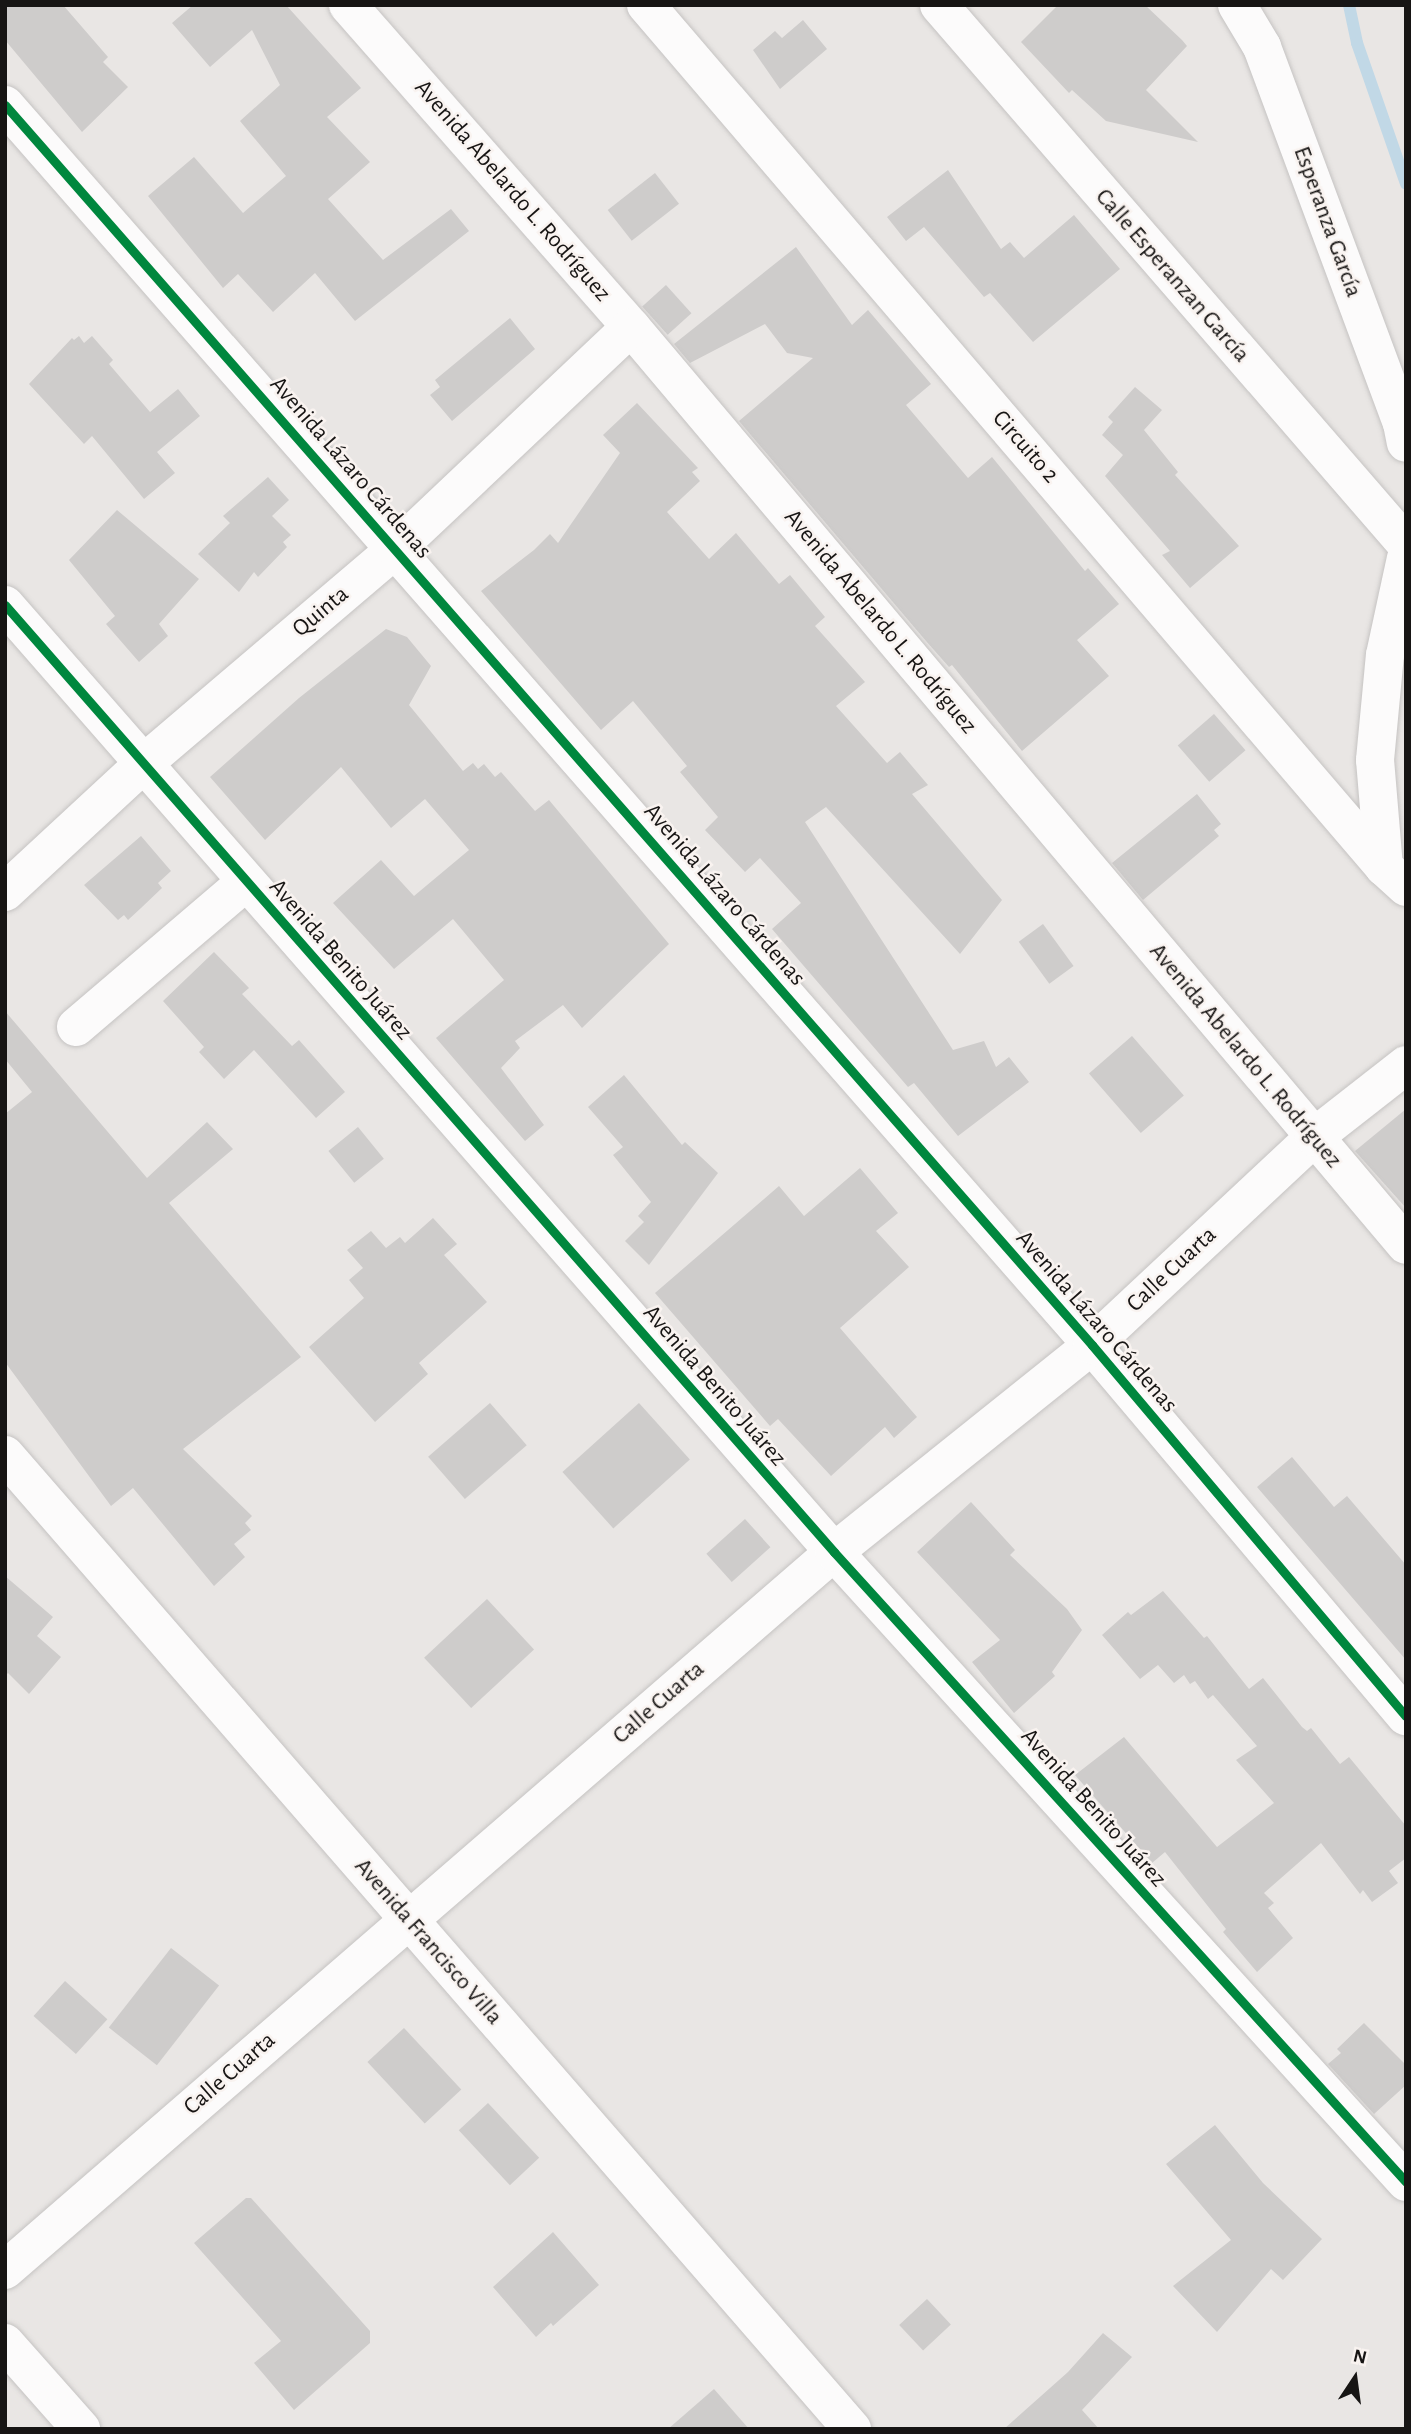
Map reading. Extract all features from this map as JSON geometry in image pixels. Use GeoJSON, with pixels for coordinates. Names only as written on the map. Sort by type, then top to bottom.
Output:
{"type":"FeatureCollection","features":[{"type":"Feature","properties":{"kind":"street","name":"Avenida Abelardo L. Rodríguez"},"geometry":{"type":"LineString","coordinates":[[348,5],[631,327],[1406,1245]]}},
{"type":"Feature","properties":{"kind":"street","name":"Circuito 2"},"geometry":{"type":"LineString","coordinates":[[646,5],[1395,877]]}},
{"type":"Feature","properties":{"kind":"street","name":"Calle Esperanzan García"},"geometry":{"type":"LineString","coordinates":[[939,5],[1406,544]]}},
{"type":"Feature","properties":{"kind":"street","name":"Esperanza García"},"geometry":{"type":"LineString","coordinates":[[1237,5],[1262,47],[1402,422],[1406,443]]}},
{"type":"Feature","properties":{"kind":"street","name":"Avenida Lázaro Cárdenas"},"geometry":{"type":"LineString","coordinates":[[5,105],[1092,1345],[1406,1716]]}},
{"type":"Feature","properties":{"kind":"street","name":"Quinta"},"geometry":{"type":"LineString","coordinates":[[5,892],[143,764],[396,549],[631,327]]}},
{"type":"Feature","properties":{"kind":"street"},"geometry":{"type":"LineString","coordinates":[[1395,877],[1375,760],[1385,655],[1406,558]]}},
{"type":"Feature","properties":{"kind":"street","name":"Avenida Benito Juárez"},"geometry":{"type":"LineString","coordinates":[[5,605],[834,1552],[1406,2182]]}},
{"type":"Feature","properties":{"kind":"street"},"geometry":{"type":"LineString","coordinates":[[76,1027],[246,882]]}},
{"type":"Feature","properties":{"kind":"street","name":"Calle Cuarta"},"geometry":{"type":"LineString","coordinates":[[5,2270],[834,1552],[1092,1345],[1314,1137],[1406,1065]]}},
{"type":"Feature","properties":{"kind":"street","name":"Avenida Francisco Villa"},"geometry":{"type":"LineString","coordinates":[[5,1455],[852,2429]]}},
{"type":"Feature","properties":{"kind":"street"},"geometry":{"type":"LineString","coordinates":[[5,2343],[81,2429]]}},
{"type":"Feature","properties":{"kind":"building"},"geometry":{"type":"Polygon","coordinates":[[[5,5],[63,5],[108,57],[103,62],[128,87],[82,132],[5,40],[5,5]]]}},
{"type":"Feature","properties":{"kind":"building"},"geometry":{"type":"Polygon","coordinates":[[[193,5],[286,5],[361,88],[327,117],[370,162],[328,199],[383,260],[451,209],[469,231],[355,321],[315,273],[273,312],[238,274],[223,288],[148,196],[194,157],[243,213],[286,176],[240,121],[280,85],[252,30],[210,67],[172,23],[193,5]]]}},
{"type":"Feature","properties":{"kind":"building"},"geometry":{"type":"Polygon","coordinates":[[[1058,5],[1145,5],[1182,40],[1187,46],[1146,90],[1198,142],[1106,121],[1072,90],[1069,93],[1021,42],[1058,5]]]}},
{"type":"Feature","properties":{"kind":"building"},"geometry":{"type":"Polygon","coordinates":[[[803,20],[827,49],[780,89],[753,50],[775,31],[782,38],[803,20]]]}},
{"type":"Feature","properties":{"kind":"building"},"geometry":{"type":"Polygon","coordinates":[[[948,170],[1001,249],[1010,242],[1024,258],[1074,215],[1120,269],[1033,342],[990,293],[984,297],[924,227],[906,241],[887,217],[948,170]]]}},
{"type":"Feature","properties":{"kind":"building"},"geometry":{"type":"Polygon","coordinates":[[[655,173],[679,204],[632,241],[608,210],[655,173]]]}},
{"type":"Feature","properties":{"kind":"building"},"geometry":{"type":"Polygon","coordinates":[[[796,247],[852,325],[868,310],[931,384],[906,405],[968,478],[992,457],[1085,571],[1088,568],[1119,604],[1077,640],[1109,676],[1022,751],[952,665],[949,667],[926,641],[739,421],[813,358],[787,353],[765,324],[690,363],[674,344],[796,247]]]}},
{"type":"Feature","properties":{"kind":"building"},"geometry":{"type":"Polygon","coordinates":[[[666,285],[691,313],[668,335],[642,306],[666,285]]]}},
{"type":"Feature","properties":{"kind":"building"},"geometry":{"type":"Polygon","coordinates":[[[510,318],[535,349],[452,421],[430,395],[440,387],[435,380],[510,318]]]}},
{"type":"Feature","properties":{"kind":"building"},"geometry":{"type":"Polygon","coordinates":[[[79,336],[84,343],[92,336],[113,360],[109,364],[150,412],[178,389],[200,416],[157,452],[175,473],[144,499],[92,436],[84,444],[29,384],[72,338],[74,340],[79,336]]]}},
{"type":"Feature","properties":{"kind":"building"},"geometry":{"type":"Polygon","coordinates":[[[1135,387],[1162,410],[1144,430],[1178,472],[1175,475],[1239,546],[1190,588],[1162,555],[1170,551],[1105,476],[1123,455],[1102,435],[1113,422],[1108,417],[1135,387]]]}},
{"type":"Feature","properties":{"kind":"building"},"geometry":{"type":"Polygon","coordinates":[[[637,403],[698,468],[692,472],[700,481],[667,512],[709,559],[736,533],[779,584],[790,575],[825,617],[815,626],[865,682],[836,706],[887,763],[900,752],[928,785],[912,794],[1002,900],[960,954],[826,807],[805,822],[953,1050],[984,1041],[996,1067],[1009,1057],[1029,1082],[958,1136],[914,1083],[908,1087],[772,929],[801,903],[760,858],[745,872],[705,830],[718,817],[680,772],[687,766],[633,701],[601,730],[481,591],[534,550],[550,534],[558,543],[620,453],[603,435],[637,403]]]}},
{"type":"Feature","properties":{"kind":"building"},"geometry":{"type":"Polygon","coordinates":[[[268,477],[289,500],[272,516],[291,535],[283,542],[287,547],[258,577],[254,572],[239,592],[198,554],[230,523],[223,516],[268,477]]]}},
{"type":"Feature","properties":{"kind":"building"},"geometry":{"type":"Polygon","coordinates":[[[117,510],[199,579],[159,624],[168,636],[139,662],[106,624],[115,616],[69,560],[117,510]]]}},
{"type":"Feature","properties":{"kind":"building"},"geometry":{"type":"Polygon","coordinates":[[[386,629],[407,637],[431,666],[409,705],[463,771],[473,763],[478,769],[484,764],[495,777],[501,772],[535,811],[549,800],[669,944],[582,1028],[563,1005],[515,1041],[520,1048],[501,1068],[544,1125],[525,1141],[436,1038],[504,980],[453,919],[394,969],[333,903],[381,860],[414,896],[469,850],[425,799],[391,828],[341,767],[265,840],[210,777],[299,698],[386,629]]]}},
{"type":"Feature","properties":{"kind":"building"},"geometry":{"type":"Polygon","coordinates":[[[1214,714],[1245,750],[1209,782],[1178,745],[1214,714]]]}},
{"type":"Feature","properties":{"kind":"building"},"geometry":{"type":"Polygon","coordinates":[[[1197,794],[1221,824],[1214,830],[1219,836],[1143,900],[1112,863],[1197,794]]]}},
{"type":"Feature","properties":{"kind":"building"},"geometry":{"type":"Polygon","coordinates":[[[141,836],[171,871],[158,883],[162,888],[141,908],[128,920],[124,915],[118,920],[84,885],[141,836]]]}},
{"type":"Feature","properties":{"kind":"building"},"geometry":{"type":"Polygon","coordinates":[[[1043,924],[1074,966],[1049,984],[1019,942],[1043,924]]]}},
{"type":"Feature","properties":{"kind":"building"},"geometry":{"type":"Polygon","coordinates":[[[214,952],[249,988],[242,994],[292,1046],[299,1040],[345,1092],[316,1118],[254,1050],[224,1079],[199,1052],[204,1047],[163,1001],[214,952]]]}},
{"type":"Feature","properties":{"kind":"building"},"geometry":{"type":"Polygon","coordinates":[[[5,1011],[147,1178],[207,1122],[233,1149],[169,1203],[301,1357],[183,1449],[252,1516],[245,1523],[251,1530],[234,1544],[245,1557],[214,1586],[133,1488],[111,1506],[5,1362],[5,1114],[32,1092],[5,1059],[5,1011]]]}},
{"type":"Feature","properties":{"kind":"building"},"geometry":{"type":"Polygon","coordinates":[[[1132,1036],[1184,1096],[1141,1133],[1089,1073],[1132,1036]]]}},
{"type":"Feature","properties":{"kind":"building"},"geometry":{"type":"Polygon","coordinates":[[[624,1075],[682,1145],[685,1142],[718,1173],[649,1265],[625,1241],[644,1222],[638,1216],[651,1202],[613,1155],[623,1147],[588,1107],[624,1075]]]}},
{"type":"Feature","properties":{"kind":"building"},"geometry":{"type":"Polygon","coordinates":[[[1406,1109],[1406,1208],[1355,1151],[1406,1109]]]}},
{"type":"Feature","properties":{"kind":"building"},"geometry":{"type":"Polygon","coordinates":[[[358,1127],[384,1159],[354,1183],[328,1151],[358,1127]]]}},
{"type":"Feature","properties":{"kind":"building"},"geometry":{"type":"Polygon","coordinates":[[[860,1168],[898,1213],[876,1231],[909,1267],[840,1328],[917,1417],[894,1438],[885,1427],[831,1476],[778,1419],[770,1426],[655,1293],[779,1186],[804,1216],[860,1168]]]}},
{"type":"Feature","properties":{"kind":"building"},"geometry":{"type":"Polygon","coordinates":[[[433,1218],[457,1244],[444,1255],[487,1302],[419,1363],[428,1374],[375,1422],[309,1347],[364,1298],[349,1280],[363,1268],[347,1250],[371,1231],[386,1248],[400,1237],[405,1243],[433,1218]]]}},
{"type":"Feature","properties":{"kind":"building"},"geometry":{"type":"Polygon","coordinates":[[[490,1403],[527,1445],[465,1499],[428,1457],[490,1403]]]}},
{"type":"Feature","properties":{"kind":"building"},"geometry":{"type":"Polygon","coordinates":[[[639,1403],[690,1459],[613,1528],[562,1472],[639,1403]]]}},
{"type":"Feature","properties":{"kind":"building"},"geometry":{"type":"Polygon","coordinates":[[[1292,1457],[1334,1507],[1347,1496],[1406,1565],[1406,1660],[1257,1487],[1292,1457]]]}},
{"type":"Feature","properties":{"kind":"building"},"geometry":{"type":"Polygon","coordinates":[[[971,1502],[1015,1550],[1010,1555],[1067,1609],[1082,1630],[1052,1672],[1055,1676],[1014,1713],[972,1662],[1000,1640],[917,1552],[971,1502]]]}},
{"type":"Feature","properties":{"kind":"building"},"geometry":{"type":"Polygon","coordinates":[[[745,1519],[770,1547],[732,1582],[706,1554],[745,1519]]]}},
{"type":"Feature","properties":{"kind":"building"},"geometry":{"type":"Polygon","coordinates":[[[5,1576],[53,1617],[37,1636],[61,1657],[29,1694],[8,1673],[5,1676],[5,1576]]]}},
{"type":"Feature","properties":{"kind":"building"},"geometry":{"type":"Polygon","coordinates":[[[1163,1591],[1204,1638],[1207,1636],[1249,1689],[1263,1678],[1302,1727],[1307,1731],[1311,1728],[1340,1764],[1349,1757],[1406,1826],[1406,1858],[1389,1871],[1398,1883],[1372,1902],[1363,1890],[1360,1894],[1321,1843],[1264,1893],[1274,1903],[1268,1908],[1293,1938],[1257,1972],[1223,1932],[1226,1929],[1165,1852],[1152,1863],[1075,1775],[1124,1737],[1217,1847],[1274,1803],[1236,1760],[1257,1746],[1213,1695],[1208,1699],[1195,1681],[1190,1684],[1184,1675],[1174,1683],[1158,1665],[1140,1679],[1102,1635],[1128,1612],[1131,1615],[1163,1591]]]}},
{"type":"Feature","properties":{"kind":"building"},"geometry":{"type":"Polygon","coordinates":[[[487,1599],[534,1649],[471,1708],[424,1658],[487,1599]]]}},
{"type":"Feature","properties":{"kind":"building"},"geometry":{"type":"Polygon","coordinates":[[[171,1948],[219,1986],[157,2065],[109,2028],[171,1948]]]}},
{"type":"Feature","properties":{"kind":"building"},"geometry":{"type":"Polygon","coordinates":[[[65,1981],[107,2019],[76,2054],[34,2016],[65,1981]]]}},
{"type":"Feature","properties":{"kind":"building"},"geometry":{"type":"Polygon","coordinates":[[[1364,2023],[1406,2065],[1406,2085],[1374,2114],[1328,2064],[1341,2053],[1337,2049],[1364,2023]]]}},
{"type":"Feature","properties":{"kind":"building"},"geometry":{"type":"Polygon","coordinates":[[[404,2028],[461,2089],[425,2124],[367,2062],[404,2028]]]}},
{"type":"Feature","properties":{"kind":"building"},"geometry":{"type":"Polygon","coordinates":[[[488,2103],[539,2158],[510,2185],[459,2130],[488,2103]]]}},
{"type":"Feature","properties":{"kind":"building"},"geometry":{"type":"Polygon","coordinates":[[[1215,2125],[1263,2183],[1322,2239],[1283,2280],[1271,2269],[1217,2332],[1173,2286],[1231,2240],[1166,2164],[1215,2125]]]}},
{"type":"Feature","properties":{"kind":"building"},"geometry":{"type":"Polygon","coordinates":[[[246,2198],[251,2198],[370,2331],[370,2343],[294,2410],[254,2363],[281,2341],[194,2243],[246,2198]]]}},
{"type":"Feature","properties":{"kind":"building"},"geometry":{"type":"Polygon","coordinates":[[[553,2232],[599,2285],[553,2326],[551,2323],[536,2337],[493,2287],[553,2232]]]}},
{"type":"Feature","properties":{"kind":"building"},"geometry":{"type":"Polygon","coordinates":[[[927,2299],[951,2325],[923,2351],[899,2325],[927,2299]]]}},
{"type":"Feature","properties":{"kind":"building"},"geometry":{"type":"Polygon","coordinates":[[[1103,2333],[1132,2357],[1082,2410],[1099,2429],[1004,2429],[1068,2372],[1103,2333]]]}},
{"type":"Feature","properties":{"kind":"building"},"geometry":{"type":"Polygon","coordinates":[[[714,2389],[749,2429],[668,2429],[714,2389]]]}},
{"type":"Feature","properties":{"kind":"waterway"},"geometry":{"type":"LineString","coordinates":[[1349,5],[1357,43],[1406,184]]}},
{"type":"Feature","properties":{"kind":"cycle path"},"geometry":{"type":"LineString","coordinates":[[5,105],[1092,1345],[1406,1716]]}},
{"type":"Feature","properties":{"kind":"cycle path"},"geometry":{"type":"LineString","coordinates":[[5,605],[834,1552],[1406,2182]]}}]}
